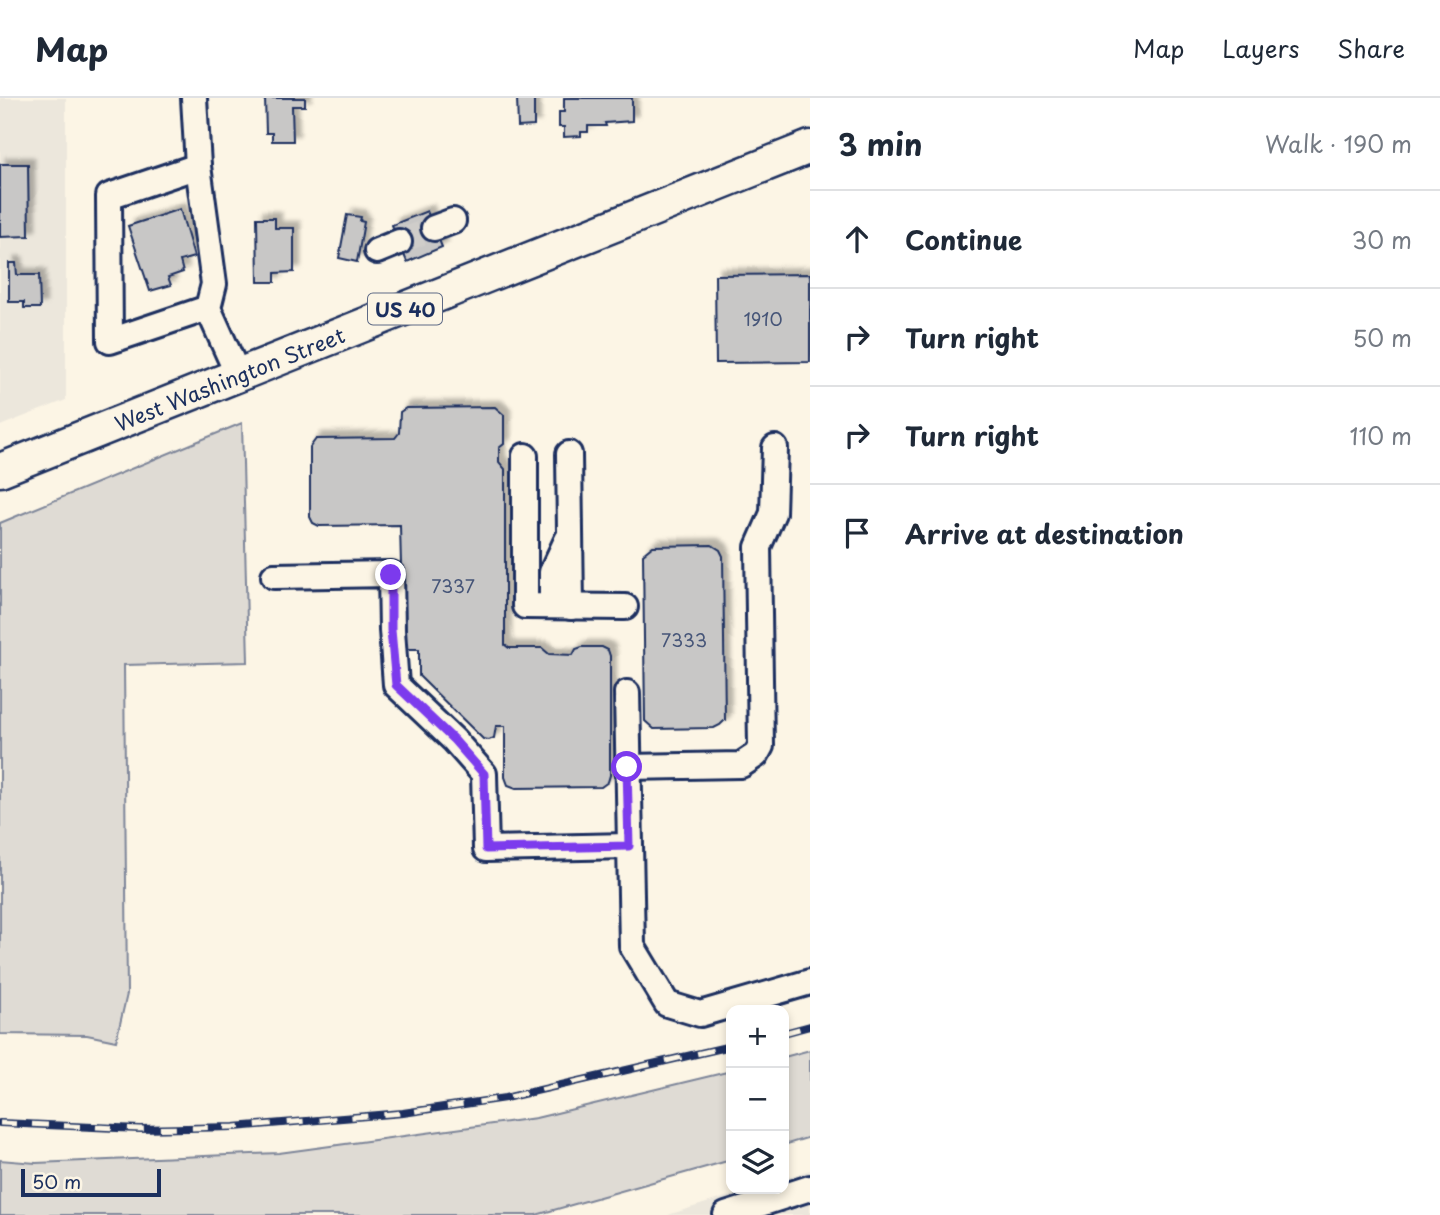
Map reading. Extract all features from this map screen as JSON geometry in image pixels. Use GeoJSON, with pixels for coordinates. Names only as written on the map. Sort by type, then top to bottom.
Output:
{"type":"FeatureCollection","features":[{"type":"Feature","properties":{"kind":"main road","name":"West Washington Street"},"geometry":{"type":"LineString","coordinates":[[0,470],[810,147]]}},
{"type":"Feature","properties":{"kind":"street"},"geometry":{"type":"LineString","coordinates":[[194,98],[198,166],[214,284],[208,308],[238,375]]}},
{"type":"Feature","properties":{"kind":"street"},"geometry":{"type":"LineString","coordinates":[[198,166],[109,196],[110,341],[208,308]]}},
{"type":"Feature","properties":{"kind":"street"},"geometry":{"type":"LineString","coordinates":[[627,767],[741,765],[757,755],[761,746],[758,547],[773,513],[775,448]]}},
{"type":"Feature","properties":{"kind":"street"},"geometry":{"type":"LineString","coordinates":[[561,607],[552,572],[570,534],[569,454]]}},
{"type":"Feature","properties":{"kind":"street"},"geometry":{"type":"LineString","coordinates":[[525,456],[525,606],[625,607]]}},
{"type":"Feature","properties":{"kind":"street"},"geometry":{"type":"LineString","coordinates":[[274,576],[391,575],[391,630],[396,685],[454,740],[484,774],[486,849],[629,846]]}},
{"type":"Feature","properties":{"kind":"street"},"geometry":{"type":"LineString","coordinates":[[627,693],[632,946],[667,1004],[700,1014],[810,982]]}},
{"type":"Feature","properties":{"kind":"street"},"geometry":{"type":"LineString","coordinates":[[726,1215],[810,1188]]}},
{"type":"Feature","properties":{"kind":"shaded area"},"geometry":{"type":"Polygon","coordinates":[[[0,98],[66,98],[66,400],[0,426],[0,98]]]}},
{"type":"Feature","properties":{"kind":"shaded area"},"geometry":{"type":"Polygon","coordinates":[[[242,423],[248,662],[124,665],[127,994],[116,1041],[87,1035],[0,1034],[0,523],[242,423]]]}},
{"type":"Feature","properties":{"kind":"shaded area"},"geometry":{"type":"Polygon","coordinates":[[[810,1050],[810,1137],[789,1143],[789,1068],[789,1056],[810,1050]]]}},
{"type":"Feature","properties":{"kind":"shaded area"},"geometry":{"type":"Polygon","coordinates":[[[726,1072],[726,1161],[536,1215],[0,1215],[0,1160],[36,1163],[279,1153],[536,1118],[726,1072]]]}},
{"type":"Feature","properties":{"kind":"shaded area"},"geometry":{"type":"Polygon","coordinates":[[[810,1170],[810,1215],[668,1215],[735,1194],[789,1194],[789,1176],[810,1170]]]}},
{"type":"Feature","properties":{"kind":"building"},"geometry":{"type":"Polygon","coordinates":[[[265,98],[305,98],[305,106],[292,106],[293,141],[272,141],[272,133],[266,133],[265,98]]]}},
{"type":"Feature","properties":{"kind":"building"},"geometry":{"type":"Polygon","coordinates":[[[517,98],[534,98],[534,126],[518,127],[517,98]]]}},
{"type":"Feature","properties":{"kind":"building"},"geometry":{"type":"Polygon","coordinates":[[[564,98],[632,98],[632,121],[588,126],[588,132],[581,132],[581,136],[564,137],[564,127],[559,127],[559,112],[564,112],[564,98]]]}},
{"type":"Feature","properties":{"kind":"building"},"geometry":{"type":"Polygon","coordinates":[[[0,164],[28,164],[29,236],[0,237],[0,164]]]}},
{"type":"Feature","properties":{"kind":"building"},"geometry":{"type":"Polygon","coordinates":[[[180,209],[194,257],[180,261],[183,272],[168,277],[171,285],[150,291],[128,226],[180,209]]]}},
{"type":"Feature","properties":{"kind":"building"},"geometry":{"type":"Polygon","coordinates":[[[427,211],[442,247],[407,262],[392,225],[427,211]]]}},
{"type":"Feature","properties":{"kind":"building"},"geometry":{"type":"Polygon","coordinates":[[[347,215],[361,217],[360,221],[364,222],[357,262],[339,258],[347,215]]]}},
{"type":"Feature","properties":{"kind":"building"},"geometry":{"type":"Polygon","coordinates":[[[257,218],[275,218],[275,228],[294,228],[294,272],[275,273],[275,282],[258,282],[257,218]]]}},
{"type":"Feature","properties":{"kind":"building"},"geometry":{"type":"Polygon","coordinates":[[[9,263],[16,263],[17,275],[39,275],[40,308],[24,308],[24,302],[9,302],[9,263]]]}},
{"type":"Feature","properties":{"kind":"building"},"geometry":{"type":"Polygon","coordinates":[[[810,274],[810,362],[716,363],[715,275],[810,274]]]}},
{"type":"Feature","properties":{"kind":"building"},"geometry":{"type":"Polygon","coordinates":[[[495,407],[504,415],[504,444],[499,448],[499,462],[505,469],[505,645],[509,648],[542,648],[549,654],[573,655],[576,649],[582,647],[602,647],[608,650],[610,775],[608,782],[601,787],[516,788],[508,785],[505,777],[505,726],[496,726],[494,738],[483,739],[419,676],[419,649],[407,649],[403,646],[400,525],[319,526],[313,523],[310,517],[310,447],[316,439],[395,438],[399,433],[400,412],[406,408],[495,407]]]}},
{"type":"Feature","properties":{"kind":"building"},"geometry":{"type":"Polygon","coordinates":[[[712,545],[720,550],[723,556],[725,720],[714,728],[654,729],[645,721],[643,554],[653,546],[712,545]]]}},
{"type":"Feature","properties":{"kind":"tunnel"},"geometry":{"type":"LineString","coordinates":[[399,242],[434,228]]}},
{"type":"Feature","properties":{"kind":"railway"},"geometry":{"type":"LineString","coordinates":[[789,1032],[810,1026]]}},
{"type":"Feature","properties":{"kind":"railway"},"geometry":{"type":"LineString","coordinates":[[0,1123],[140,1129],[234,1127],[403,1113],[505,1098],[726,1047]]}},
{"type":"Feature","properties":{"kind":"route"},"geometry":{"type":"LineString","coordinates":[[391,575],[391,630],[396,685],[454,740],[484,774],[486,849],[629,846],[627,767]]}}]}
